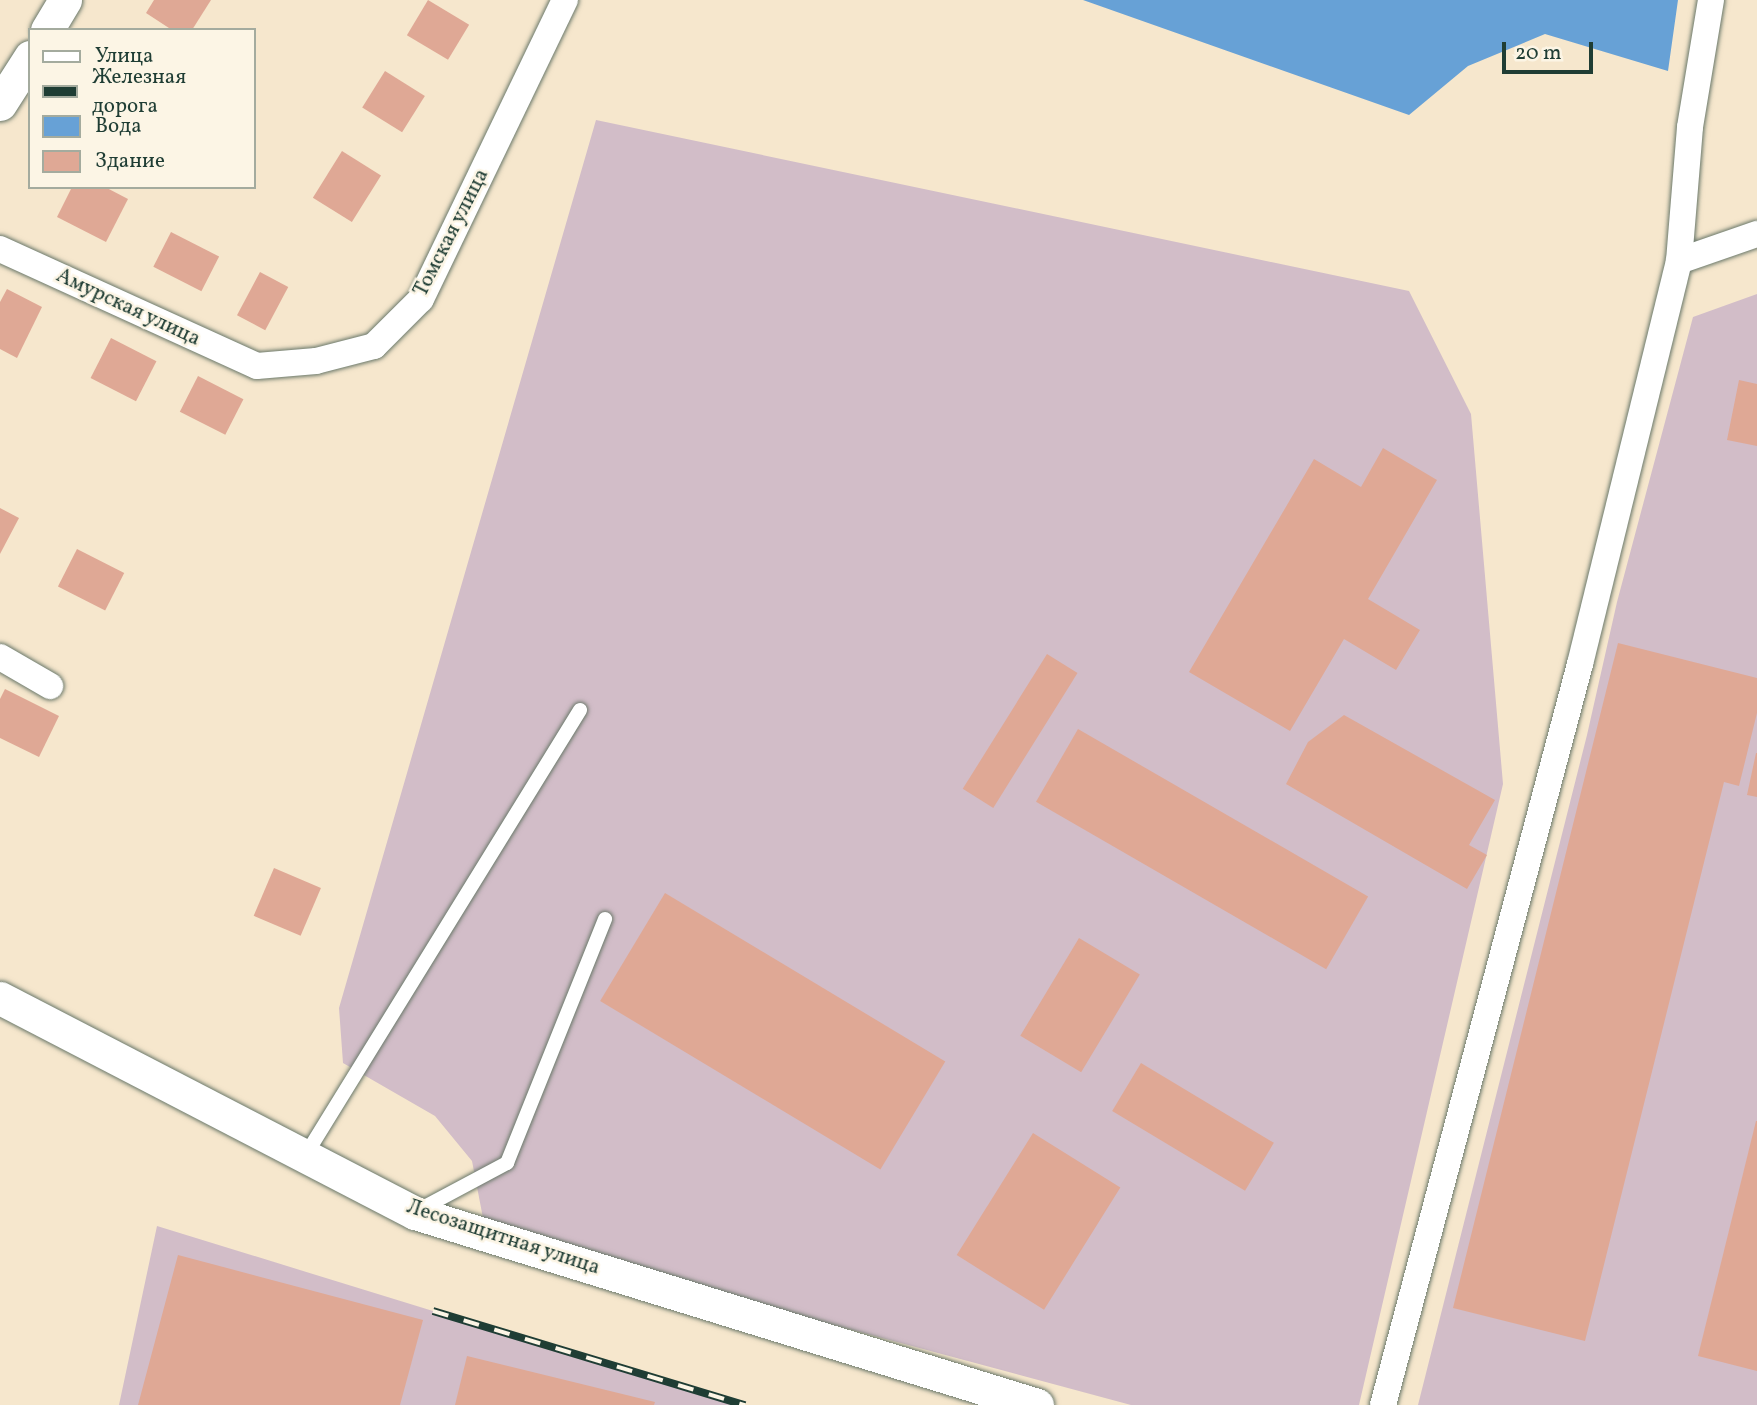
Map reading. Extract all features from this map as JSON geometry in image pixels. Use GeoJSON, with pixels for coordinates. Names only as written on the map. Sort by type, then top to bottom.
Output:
{"type":"FeatureCollection","features":[{"type":"Feature","properties":{"kind":"street"},"geometry":{"type":"LineString","coordinates":[[48,28],[65,0]]}},
{"type":"Feature","properties":{"kind":"street","name":"Томская улица"},"geometry":{"type":"LineString","coordinates":[[257,366],[316,361],[374,346],[421,299],[565,0]]}},
{"type":"Feature","properties":{"kind":"street"},"geometry":{"type":"LineString","coordinates":[[1384,1405],[1580,664],[1679,261],[1690,127],[1711,0]]}},
{"type":"Feature","properties":{"kind":"street"},"geometry":{"type":"LineString","coordinates":[[0,104],[28,60]]}},
{"type":"Feature","properties":{"kind":"street"},"geometry":{"type":"LineString","coordinates":[[1679,261],[1757,234]]}},
{"type":"Feature","properties":{"kind":"street","name":"Амурская улица"},"geometry":{"type":"LineString","coordinates":[[0,249],[257,366]]}},
{"type":"Feature","properties":{"kind":"street"},"geometry":{"type":"LineString","coordinates":[[0,657],[50,685]]}},
{"type":"Feature","properties":{"kind":"street","name":"Лесозащитная улица"},"geometry":{"type":"LineString","coordinates":[[0,998],[415,1213],[1037,1405]]}},
{"type":"Feature","properties":{"kind":"lane"},"geometry":{"type":"LineString","coordinates":[[305,1156],[580,710]]}},
{"type":"Feature","properties":{"kind":"lane"},"geometry":{"type":"LineString","coordinates":[[415,1213],[507,1163],[604,919]]}},
{"type":"Feature","properties":{"kind":"shaded area"},"geometry":{"type":"Polygon","coordinates":[[[596,120],[1409,291],[1471,414],[1503,784],[1359,1405],[1131,1405],[521,1241],[483,1218],[472,1161],[435,1116],[343,1063],[339,1008],[596,120]]]}},
{"type":"Feature","properties":{"kind":"shaded area"},"geometry":{"type":"Polygon","coordinates":[[[1757,294],[1757,1405],[1418,1405],[1587,735],[1617,602],[1693,317],[1757,294]]]}},
{"type":"Feature","properties":{"kind":"shaded area"},"geometry":{"type":"Polygon","coordinates":[[[157,1226],[433,1311],[745,1405],[119,1405],[157,1226]]]}},
{"type":"Feature","properties":{"kind":"water"},"geometry":{"type":"Polygon","coordinates":[[[1083,0],[1678,0],[1668,71],[1545,34],[1468,66],[1409,115],[1083,0]]]}},
{"type":"Feature","properties":{"kind":"building"},"geometry":{"type":"Polygon","coordinates":[[[154,0],[211,0],[193,28],[169,28],[146,13],[154,0]]]}},
{"type":"Feature","properties":{"kind":"building"},"geometry":{"type":"Polygon","coordinates":[[[428,0],[469,25],[448,60],[407,35],[428,0]]]}},
{"type":"Feature","properties":{"kind":"building"},"geometry":{"type":"Polygon","coordinates":[[[385,71],[425,96],[402,132],[362,107],[385,71]]]}},
{"type":"Feature","properties":{"kind":"building"},"geometry":{"type":"Polygon","coordinates":[[[342,151],[381,175],[352,222],[313,198],[342,151]]]}},
{"type":"Feature","properties":{"kind":"building"},"geometry":{"type":"Polygon","coordinates":[[[71,189],[109,189],[128,199],[106,242],[57,217],[71,189]]]}},
{"type":"Feature","properties":{"kind":"building"},"geometry":{"type":"Polygon","coordinates":[[[171,232],[219,257],[201,291],[153,267],[171,232]]]}},
{"type":"Feature","properties":{"kind":"building"},"geometry":{"type":"Polygon","coordinates":[[[260,272],[288,287],[265,330],[237,315],[260,272]]]}},
{"type":"Feature","properties":{"kind":"building"},"geometry":{"type":"Polygon","coordinates":[[[7,289],[42,307],[17,358],[0,349],[0,302],[7,289]]]}},
{"type":"Feature","properties":{"kind":"building"},"geometry":{"type":"Polygon","coordinates":[[[111,338],[156,361],[136,401],[91,378],[111,338]]]}},
{"type":"Feature","properties":{"kind":"building"},"geometry":{"type":"Polygon","coordinates":[[[198,376],[243,399],[225,435],[180,412],[198,376]]]}},
{"type":"Feature","properties":{"kind":"building"},"geometry":{"type":"Polygon","coordinates":[[[1739,380],[1757,384],[1757,446],[1727,440],[1739,380]]]}},
{"type":"Feature","properties":{"kind":"building"},"geometry":{"type":"Polygon","coordinates":[[[1383,448],[1437,480],[1368,599],[1420,630],[1396,670],[1344,639],[1290,731],[1189,672],[1314,459],[1361,487],[1383,448]]]}},
{"type":"Feature","properties":{"kind":"building"},"geometry":{"type":"Polygon","coordinates":[[[0,508],[19,518],[0,554],[0,508]]]}},
{"type":"Feature","properties":{"kind":"building"},"geometry":{"type":"Polygon","coordinates":[[[77,549],[124,573],[105,610],[58,586],[77,549]]]}},
{"type":"Feature","properties":{"kind":"building"},"geometry":{"type":"Polygon","coordinates":[[[1618,643],[1757,678],[1757,713],[1739,786],[1724,782],[1585,1341],[1453,1308],[1618,643]]]}},
{"type":"Feature","properties":{"kind":"building"},"geometry":{"type":"Polygon","coordinates":[[[1047,654],[1078,673],[993,808],[963,789],[1047,654]]]}},
{"type":"Feature","properties":{"kind":"building"},"geometry":{"type":"Polygon","coordinates":[[[5,689],[59,716],[39,757],[0,738],[0,699],[5,689]]]}},
{"type":"Feature","properties":{"kind":"building"},"geometry":{"type":"Polygon","coordinates":[[[1344,715],[1495,800],[1469,845],[1487,855],[1467,889],[1286,784],[1308,742],[1344,715]]]}},
{"type":"Feature","properties":{"kind":"building"},"geometry":{"type":"Polygon","coordinates":[[[1078,729],[1368,896],[1326,969],[1036,802],[1078,729]]]}},
{"type":"Feature","properties":{"kind":"building"},"geometry":{"type":"Polygon","coordinates":[[[1757,753],[1757,797],[1747,795],[1757,753]]]}},
{"type":"Feature","properties":{"kind":"building"},"geometry":{"type":"Polygon","coordinates":[[[274,868],[321,888],[301,936],[254,916],[274,868]]]}},
{"type":"Feature","properties":{"kind":"building"},"geometry":{"type":"Polygon","coordinates":[[[665,893],[945,1061],[880,1169],[600,1001],[665,893]]]}},
{"type":"Feature","properties":{"kind":"building"},"geometry":{"type":"Polygon","coordinates":[[[1079,938],[1140,975],[1081,1072],[1020,1036],[1079,938]]]}},
{"type":"Feature","properties":{"kind":"building"},"geometry":{"type":"Polygon","coordinates":[[[1141,1063],[1274,1143],[1245,1191],[1112,1111],[1141,1063]]]}},
{"type":"Feature","properties":{"kind":"building"},"geometry":{"type":"Polygon","coordinates":[[[1757,1121],[1757,1371],[1698,1356],[1757,1121]]]}},
{"type":"Feature","properties":{"kind":"building"},"geometry":{"type":"Polygon","coordinates":[[[1033,1133],[1120,1188],[1044,1310],[957,1255],[1033,1133]]]}},
{"type":"Feature","properties":{"kind":"building"},"geometry":{"type":"Polygon","coordinates":[[[178,1255],[423,1320],[400,1405],[138,1405],[178,1255]]]}},
{"type":"Feature","properties":{"kind":"building"},"geometry":{"type":"Polygon","coordinates":[[[467,1356],[655,1402],[654,1405],[455,1405],[467,1356]]]}},
{"type":"Feature","properties":{"kind":"railway"},"geometry":{"type":"LineString","coordinates":[[433,1311],[745,1405]]}}]}
